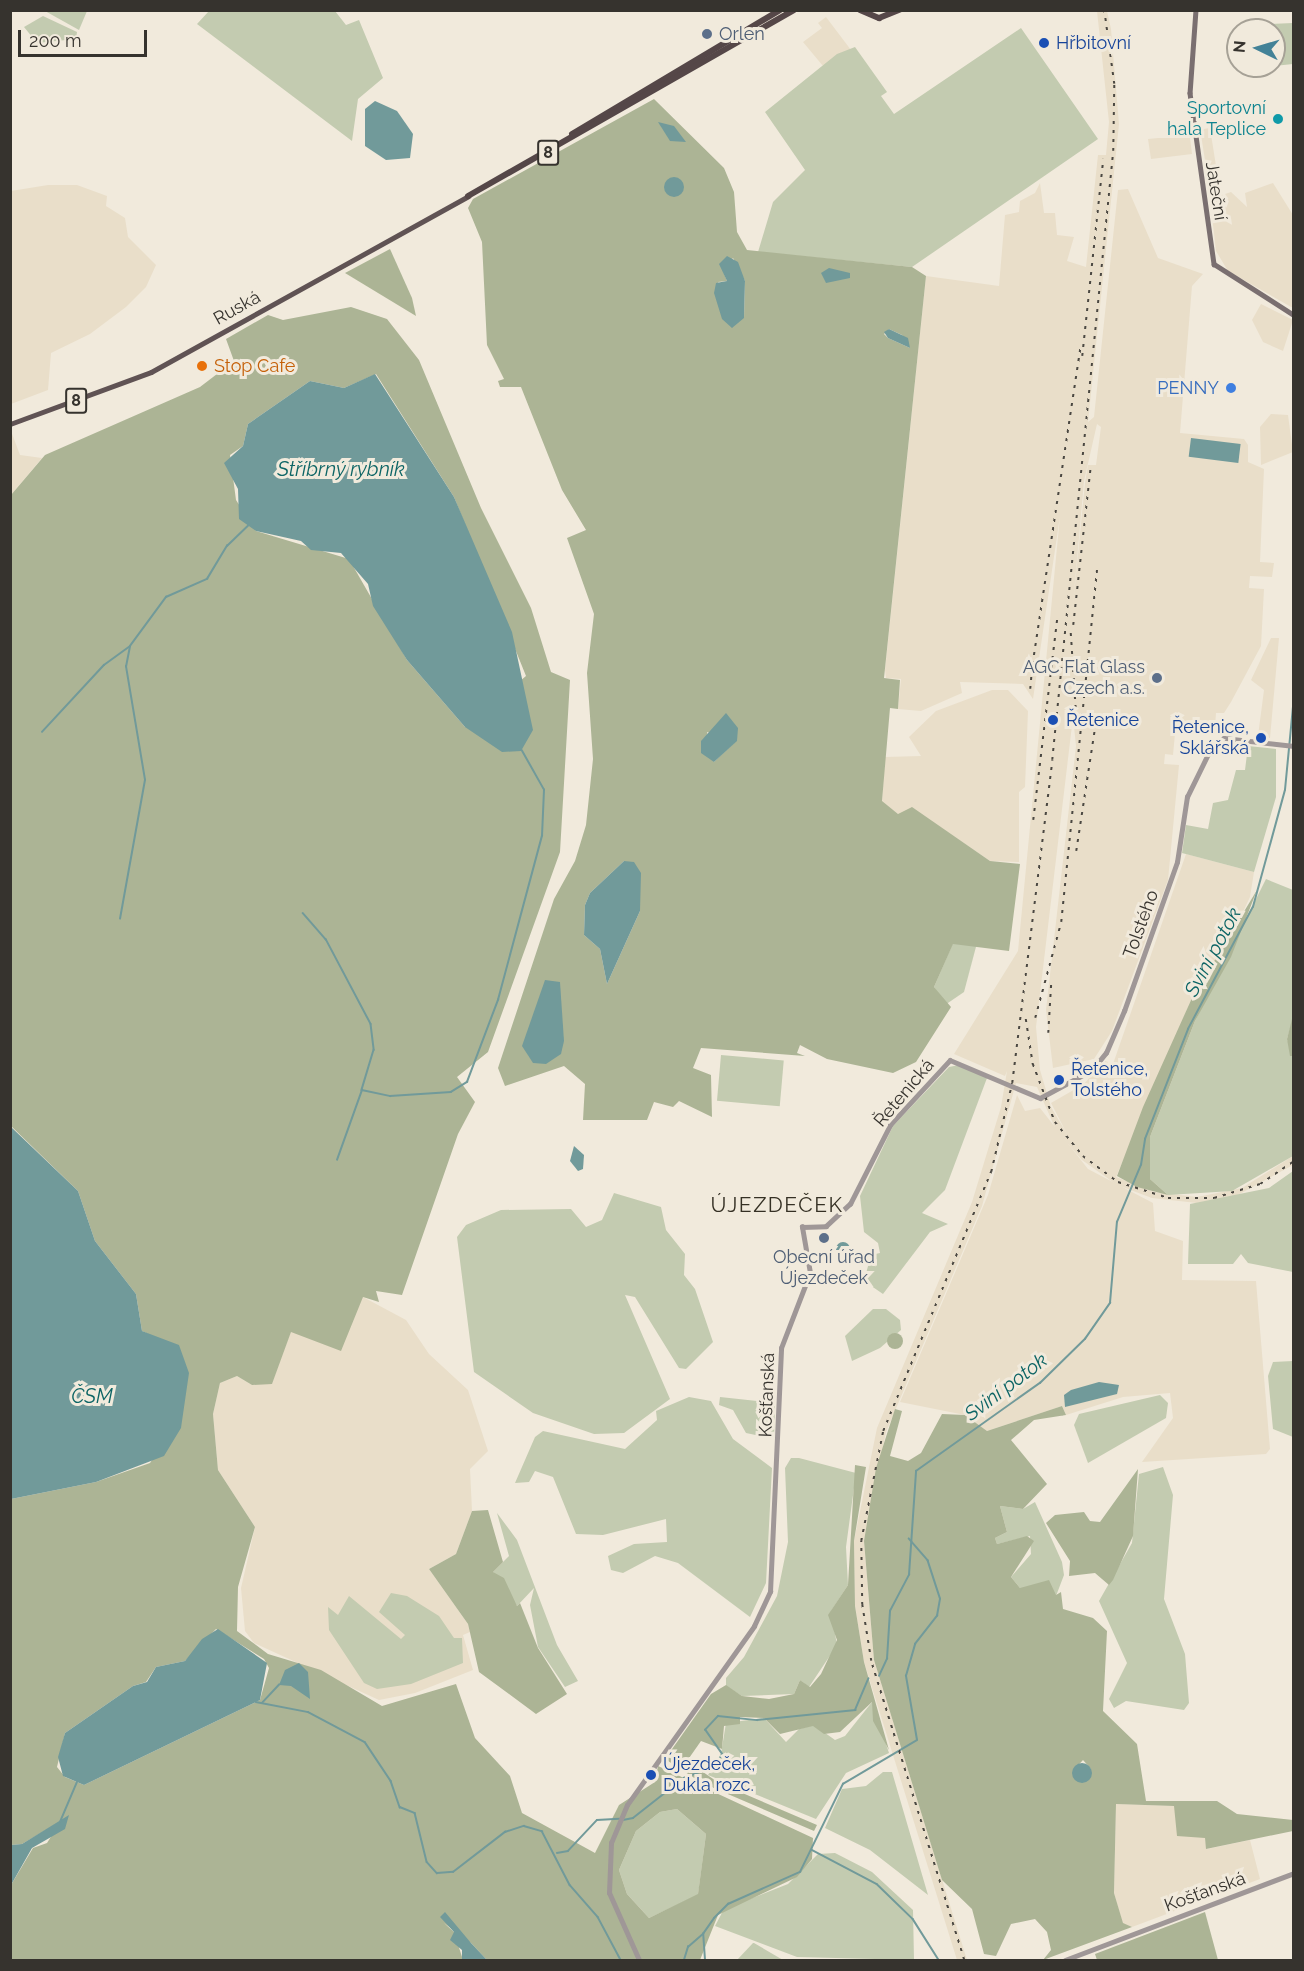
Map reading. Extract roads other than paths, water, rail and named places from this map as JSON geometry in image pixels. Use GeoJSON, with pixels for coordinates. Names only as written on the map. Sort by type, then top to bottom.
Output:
{"type":"FeatureCollection","features":[{"type":"Feature","properties":{"kind":"highway","name":"8"},"geometry":{"type":"LineString","coordinates":[[468,196],[780,10]]}},
{"type":"Feature","properties":{"kind":"highway","name":"8"},"geometry":{"type":"LineString","coordinates":[[468,196],[794,10]]}},
{"type":"Feature","properties":{"kind":"highway"},"geometry":{"type":"LineString","coordinates":[[860,10],[883,18],[899,10]]}},
{"type":"Feature","properties":{"kind":"highway"},"geometry":{"type":"LineString","coordinates":[[866,10],[883,18]]}},
{"type":"Feature","properties":{"kind":"main road","name":"Jateční"},"geometry":{"type":"LineString","coordinates":[[1196,10],[1192,116],[1216,268],[1293,315]]}},
{"type":"Feature","properties":{"kind":"main road","name":"Ruská"},"geometry":{"type":"LineString","coordinates":[[10,424],[151,372],[468,196]]}},
{"type":"Feature","properties":{"kind":"street","name":"Tolstého"},"geometry":{"type":"LineString","coordinates":[[1040,1098],[1051,1095],[1079,1080],[1106,1053],[1178,862],[1187,797],[1220,738],[1293,746]]}},
{"type":"Feature","properties":{"kind":"street","name":"Řetenická"},"geometry":{"type":"LineString","coordinates":[[809,1276],[801,1229],[827,1226],[856,1196],[890,1125],[950,1060],[1040,1098]]}},
{"type":"Feature","properties":{"kind":"street","name":"Košťanská"},"geometry":{"type":"LineString","coordinates":[[639,1960],[609,1893],[617,1823],[764,1608],[774,1568],[781,1348],[809,1276]]}},
{"type":"Feature","properties":{"kind":"street","name":"Košťanská"},"geometry":{"type":"LineString","coordinates":[[1065,1960],[1293,1873]]}},
{"type":"Feature","properties":{"kind":"water"},"geometry":{"type":"Polygon","coordinates":[[[375,101],[397,111],[413,134],[410,158],[386,160],[365,146],[365,109],[375,101]]]}},
{"type":"Feature","properties":{"kind":"water"},"geometry":{"type":"Polygon","coordinates":[[[658,122],[674,126],[686,142],[670,141],[658,122]]]}},
{"type":"Feature","properties":{"kind":"water"},"geometry":{"type":"Polygon","coordinates":[[[674,177],[681,180],[684,187],[681,194],[674,197],[667,194],[664,187],[667,180],[674,177]]]}},
{"type":"Feature","properties":{"kind":"water"},"geometry":{"type":"Polygon","coordinates":[[[727,256],[738,262],[745,281],[744,318],[732,328],[722,319],[714,293],[716,283],[727,281],[719,264],[727,256]]]}},
{"type":"Feature","properties":{"kind":"water"},"geometry":{"type":"Polygon","coordinates":[[[829,268],[850,273],[850,278],[826,283],[821,273],[829,268]]]}},
{"type":"Feature","properties":{"kind":"water"},"geometry":{"type":"Polygon","coordinates":[[[889,329],[908,338],[910,348],[888,338],[884,332],[889,329]]]}},
{"type":"Feature","properties":{"kind":"water","name":"Stříbrný rybník"},"geometry":{"type":"Polygon","coordinates":[[[375,374],[454,497],[512,632],[533,730],[521,751],[502,752],[465,727],[407,660],[373,606],[368,584],[341,553],[311,550],[301,541],[256,531],[239,519],[238,489],[224,463],[243,446],[248,424],[310,381],[344,388],[375,374]]]}},
{"type":"Feature","properties":{"kind":"water"},"geometry":{"type":"Polygon","coordinates":[[[1191,438],[1241,444],[1238,463],[1189,457],[1191,438]]]}},
{"type":"Feature","properties":{"kind":"water"},"geometry":{"type":"Polygon","coordinates":[[[726,713],[738,728],[737,741],[714,762],[701,753],[701,741],[726,713]]]}},
{"type":"Feature","properties":{"kind":"water"},"geometry":{"type":"Polygon","coordinates":[[[624,861],[634,862],[641,873],[640,911],[607,984],[600,949],[584,935],[585,905],[590,893],[624,861]]]}},
{"type":"Feature","properties":{"kind":"water"},"geometry":{"type":"Polygon","coordinates":[[[545,980],[560,982],[564,1041],[561,1054],[546,1064],[533,1063],[522,1046],[545,980]]]}},
{"type":"Feature","properties":{"kind":"water","name":"ČSM"},"geometry":{"type":"Polygon","coordinates":[[[10,1126],[78,1191],[95,1241],[136,1294],[142,1331],[179,1345],[189,1373],[181,1428],[164,1456],[96,1482],[11,1499],[10,1126]]]}},
{"type":"Feature","properties":{"kind":"water"},"geometry":{"type":"Polygon","coordinates":[[[574,1146],[584,1155],[583,1169],[578,1171],[570,1161],[574,1146]]]}},
{"type":"Feature","properties":{"kind":"water"},"geometry":{"type":"Polygon","coordinates":[[[840,1242],[846,1242],[850,1249],[846,1256],[840,1256],[836,1252],[836,1246],[840,1242]]]}},
{"type":"Feature","properties":{"kind":"water"},"geometry":{"type":"Polygon","coordinates":[[[1099,1382],[1119,1385],[1117,1394],[1065,1407],[1064,1395],[1071,1390],[1099,1382]]]}},
{"type":"Feature","properties":{"kind":"water"},"geometry":{"type":"Polygon","coordinates":[[[218,1629],[267,1663],[260,1700],[84,1785],[63,1776],[58,1757],[65,1733],[133,1686],[147,1682],[156,1667],[185,1661],[202,1639],[218,1629]]]}},
{"type":"Feature","properties":{"kind":"water"},"geometry":{"type":"Polygon","coordinates":[[[299,1663],[308,1672],[310,1699],[291,1686],[279,1685],[285,1670],[299,1663]]]}},
{"type":"Feature","properties":{"kind":"water"},"geometry":{"type":"Polygon","coordinates":[[[1082,1763],[1089,1766],[1092,1773],[1089,1780],[1082,1783],[1075,1780],[1072,1773],[1075,1766],[1082,1763]]]}},
{"type":"Feature","properties":{"kind":"water"},"geometry":{"type":"Polygon","coordinates":[[[69,1815],[65,1829],[32,1848],[11,1885],[11,1845],[22,1844],[69,1815]]]}},
{"type":"Feature","properties":{"kind":"water"},"geometry":{"type":"Polygon","coordinates":[[[445,1912],[487,1960],[462,1960],[462,1950],[450,1940],[454,1932],[440,1917],[445,1912]]]}},
{"type":"Feature","properties":{"kind":"waterway"},"geometry":{"type":"LineString","coordinates":[[120,919],[145,780],[126,667],[130,646],[166,597],[207,579],[227,546],[248,526]]}},
{"type":"Feature","properties":{"kind":"waterway"},"geometry":{"type":"LineString","coordinates":[[42,732],[104,665],[129,647]]}},
{"type":"Feature","properties":{"kind":"waterway","name":"Sviní potok"},"geometry":{"type":"LineString","coordinates":[[879,1676],[887,1659],[890,1611],[909,1575],[916,1471],[1040,1383],[1085,1339],[1110,1303],[1117,1222],[1141,1165],[1145,1139],[1188,1029],[1253,907],[1285,790],[1294,697]]}},
{"type":"Feature","properties":{"kind":"waterway"},"geometry":{"type":"LineString","coordinates":[[303,913],[326,939],[371,1024],[374,1050],[362,1090],[390,1096],[451,1092],[467,1082],[498,1000],[542,836],[544,790],[522,751]]}},
{"type":"Feature","properties":{"kind":"waterway"},"geometry":{"type":"LineString","coordinates":[[337,1160],[362,1090]]}},
{"type":"Feature","properties":{"kind":"waterway","name":"Sviní potok"},"geometry":{"type":"LineString","coordinates":[[705,1960],[703,1934],[728,1904],[800,1872],[843,1784],[917,1740],[906,1676],[915,1644],[937,1616],[940,1599],[928,1561],[909,1539]]}},
{"type":"Feature","properties":{"kind":"waterway"},"geometry":{"type":"LineString","coordinates":[[623,1820],[633,1818],[684,1778],[716,1766],[722,1754],[705,1730],[718,1716],[757,1720],[855,1710],[868,1679]]}},
{"type":"Feature","properties":{"kind":"waterway"},"geometry":{"type":"LineString","coordinates":[[262,1703],[279,1685]]}},
{"type":"Feature","properties":{"kind":"waterway"},"geometry":{"type":"LineString","coordinates":[[256,1702],[308,1712],[365,1742],[391,1781],[400,1807],[415,1813],[427,1862],[437,1873],[453,1872],[505,1832],[524,1826],[542,1831],[570,1885],[598,1917],[621,1960]]}},
{"type":"Feature","properties":{"kind":"waterway"},"geometry":{"type":"LineString","coordinates":[[60,1822],[77,1782]]}},
{"type":"Feature","properties":{"kind":"waterway"},"geometry":{"type":"LineString","coordinates":[[557,1853],[568,1851],[597,1820],[619,1819]]}},
{"type":"Feature","properties":{"kind":"waterway"},"geometry":{"type":"LineString","coordinates":[[812,1850],[877,1884],[913,1919],[939,1960]]}},
{"type":"Feature","properties":{"kind":"waterway"},"geometry":{"type":"LineString","coordinates":[[684,1960],[688,1947],[703,1934]]}},
{"type":"Feature","properties":{"kind":"railway"},"geometry":{"type":"LineString","coordinates":[[964,1960],[871,1661],[862,1605],[861,1541],[883,1431],[991,1172],[1012,1083],[1052,760],[1113,151],[1114,84],[1104,10]]}},
{"type":"Feature","properties":{"kind":"railway"},"geometry":{"type":"LineString","coordinates":[[1082,356],[1103,159]]}},
{"type":"Feature","properties":{"kind":"railway"},"geometry":{"type":"LineString","coordinates":[[1031,673],[1080,348]]}},
{"type":"Feature","properties":{"kind":"railway"},"geometry":{"type":"LineString","coordinates":[[1073,625],[1090,470]]}},
{"type":"Feature","properties":{"kind":"railway"},"geometry":{"type":"LineString","coordinates":[[1035,1018],[1061,922],[1097,569]]}},
{"type":"Feature","properties":{"kind":"railway"},"geometry":{"type":"LineString","coordinates":[[1033,820],[1057,618]]}},
{"type":"Feature","properties":{"kind":"railway"},"geometry":{"type":"LineString","coordinates":[[1071,633],[1076,710]]}},
{"type":"Feature","properties":{"kind":"railway"},"geometry":{"type":"LineString","coordinates":[[1030,689],[1032,665]]}},
{"type":"Feature","properties":{"kind":"railway"},"geometry":{"type":"LineString","coordinates":[[1076,851],[1097,713]]}},
{"type":"Feature","properties":{"kind":"railway"},"geometry":{"type":"LineString","coordinates":[[1048,1033],[1051,983]]}},
{"type":"Feature","properties":{"kind":"railway"},"geometry":{"type":"LineString","coordinates":[[1026,1019],[1033,1064],[1055,1122],[1083,1156],[1118,1182],[1168,1198],[1214,1198],[1260,1184],[1294,1161]]}},
{"type":"Feature","properties":{"kind":"place","name":"Orlen"},"geometry":{"type":"Point","coordinates":[707,34]}},
{"type":"Feature","properties":{"kind":"place","name":"Hřbitovní"},"geometry":{"type":"Point","coordinates":[1044,43]}},
{"type":"Feature","properties":{"kind":"place","name":"Sportovní hala Teplice"},"geometry":{"type":"Point","coordinates":[1278,119]}},
{"type":"Feature","properties":{"kind":"place","name":"Stop Cafe"},"geometry":{"type":"Point","coordinates":[202,366]}},
{"type":"Feature","properties":{"kind":"place","name":"PENNY"},"geometry":{"type":"Point","coordinates":[1231,388]}},
{"type":"Feature","properties":{"kind":"place","name":"AGC Flat Glass Czech a.s."},"geometry":{"type":"Point","coordinates":[1157,678]}},
{"type":"Feature","properties":{"kind":"place","name":"Řetenice"},"geometry":{"type":"Point","coordinates":[1053,720]}},
{"type":"Feature","properties":{"kind":"place","name":"Řetenice, Sklářská"},"geometry":{"type":"Point","coordinates":[1261,738]}},
{"type":"Feature","properties":{"kind":"place","name":"Řetenice, Tolstého"},"geometry":{"type":"Point","coordinates":[1059,1080]}},
{"type":"Feature","properties":{"kind":"place","name":"Obecní úřad Újezdeček"},"geometry":{"type":"Point","coordinates":[824,1238]}},
{"type":"Feature","properties":{"kind":"place","name":"Újezdeček, Dukla rozc."},"geometry":{"type":"Point","coordinates":[651,1775]}},
{"type":"Feature","properties":{"kind":"district","name":"ÚJEZDEČEK"},"geometry":{"type":"Point","coordinates":[777,1205]}}]}
